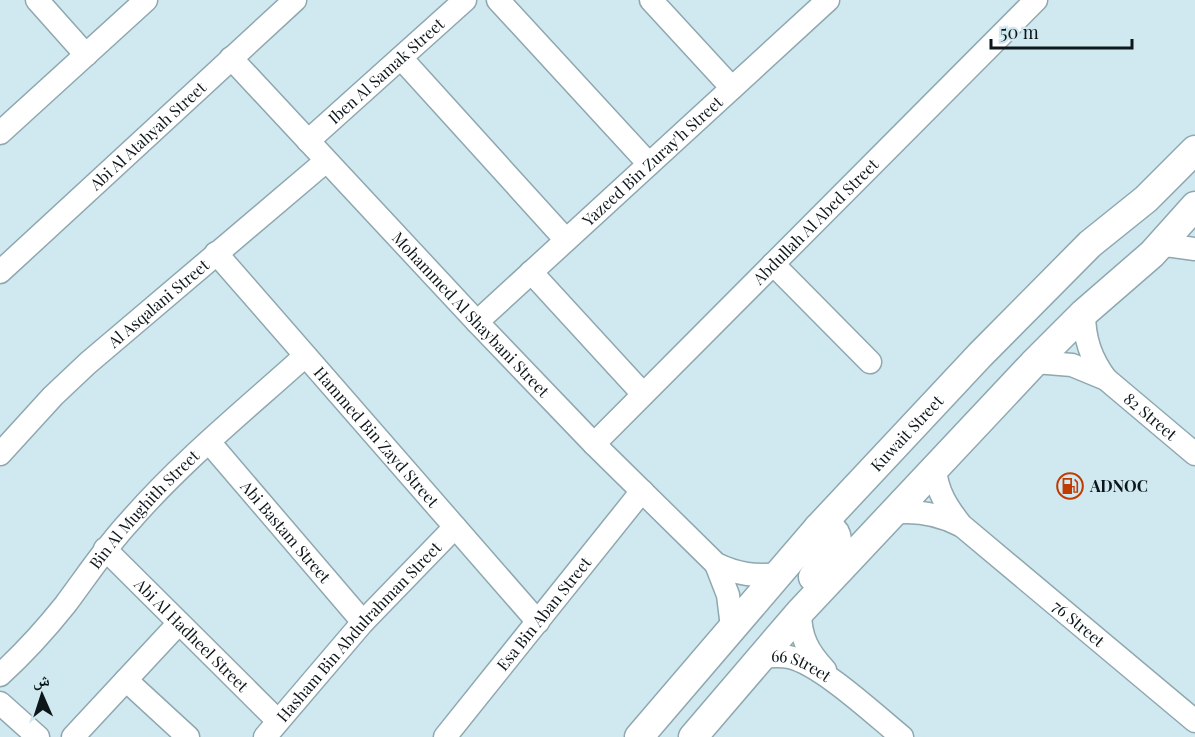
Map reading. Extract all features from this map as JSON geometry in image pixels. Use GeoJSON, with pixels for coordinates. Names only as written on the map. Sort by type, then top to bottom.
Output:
{"type":"FeatureCollection","features":[{"type":"Feature","properties":{"kind":"main road","name":"Kuwait Street"},"geometry":{"type":"LineString","coordinates":[[639,737],[818,528],[1034,299],[1090,244],[1146,199],[1195,150]]}},
{"type":"Feature","properties":{"kind":"main road"},"geometry":{"type":"LineString","coordinates":[[693,737],[800,612],[892,513],[1035,362],[1084,314],[1152,254],[1195,206]]}},
{"type":"Feature","properties":{"kind":"main road"},"geometry":{"type":"LineString","coordinates":[[800,612],[810,580],[837,540],[834,531],[830,528],[818,528]]}},
{"type":"Feature","properties":{"kind":"street"},"geometry":{"type":"LineString","coordinates":[[37,0],[86,55]]}},
{"type":"Feature","properties":{"kind":"street"},"geometry":{"type":"LineString","coordinates":[[1,131],[146,0]]}},
{"type":"Feature","properties":{"kind":"street","name":"Abi Al Atahyah Street"},"geometry":{"type":"LineString","coordinates":[[0,272],[295,0]]}},
{"type":"Feature","properties":{"kind":"street","name":"Iben Al Samak Street"},"geometry":{"type":"LineString","coordinates":[[308,141],[465,0]]}},
{"type":"Feature","properties":{"kind":"street"},"geometry":{"type":"LineString","coordinates":[[498,0],[649,164]]}},
{"type":"Feature","properties":{"kind":"street"},"geometry":{"type":"LineString","coordinates":[[651,0],[732,88]]}},
{"type":"Feature","properties":{"kind":"street","name":"Abdullah Al Abed Street"},"geometry":{"type":"LineString","coordinates":[[594,444],[1036,0]]}},
{"type":"Feature","properties":{"kind":"street","name":"Yazeed Bin Zuray'h Street"},"geometry":{"type":"LineString","coordinates":[[477,322],[732,88],[816,4]]}},
{"type":"Feature","properties":{"kind":"street","name":"Mohammed Al Shaybani Street"},"geometry":{"type":"LineString","coordinates":[[231,58],[477,322],[594,444],[716,564],[747,575],[779,574]]}},
{"type":"Feature","properties":{"kind":"street"},"geometry":{"type":"LineString","coordinates":[[401,58],[566,240]]}},
{"type":"Feature","properties":{"kind":"street","name":"Al Asqalani Street"},"geometry":{"type":"LineString","coordinates":[[0,454],[53,396],[88,363],[326,161]]}},
{"type":"Feature","properties":{"kind":"street"},"geometry":{"type":"LineString","coordinates":[[1152,254],[1166,245],[1195,249]]}},
{"type":"Feature","properties":{"kind":"street","name":"Hammed Bin Zayd Street"},"geometry":{"type":"LineString","coordinates":[[216,253],[537,622]]}},
{"type":"Feature","properties":{"kind":"street"},"geometry":{"type":"LineString","coordinates":[[773,264],[870,362]]}},
{"type":"Feature","properties":{"kind":"street"},"geometry":{"type":"LineString","coordinates":[[531,272],[643,394]]}},
{"type":"Feature","properties":{"kind":"street","name":"82 Street"},"geometry":{"type":"LineString","coordinates":[[1084,314],[1084,328],[1091,355],[1106,379]]}},
{"type":"Feature","properties":{"kind":"street","name":"Bin Al Mughith Street"},"geometry":{"type":"LineString","coordinates":[[0,675],[17,660],[63,607],[105,549],[155,494],[305,356]]}},
{"type":"Feature","properties":{"kind":"street","name":"82 Street"},"geometry":{"type":"LineString","coordinates":[[1035,362],[1072,365],[1106,379],[1195,454]]}},
{"type":"Feature","properties":{"kind":"street","name":"Abi Bastam Street"},"geometry":{"type":"LineString","coordinates":[[209,442],[363,622]]}},
{"type":"Feature","properties":{"kind":"street","name":"76 Street"},"geometry":{"type":"LineString","coordinates":[[935,469],[939,492],[961,525]]}},
{"type":"Feature","properties":{"kind":"street","name":"Esa Bin Aban Street"},"geometry":{"type":"LineString","coordinates":[[445,737],[642,491]]}},
{"type":"Feature","properties":{"kind":"street","name":"76 Street"},"geometry":{"type":"LineString","coordinates":[[892,513],[924,512],[945,517],[961,525],[1195,721]]}},
{"type":"Feature","properties":{"kind":"street","name":"Hasham Bin Abdulrahman Street"},"geometry":{"type":"LineString","coordinates":[[272,729],[363,622],[455,527]]}},
{"type":"Feature","properties":{"kind":"street","name":"Abi Al Hadheel Street"},"geometry":{"type":"LineString","coordinates":[[105,549],[179,623],[272,729]]}},
{"type":"Feature","properties":{"kind":"street","name":"Mohammed Al Shaybani Street"},"geometry":{"type":"LineString","coordinates":[[716,564],[728,595],[732,627]]}},
{"type":"Feature","properties":{"kind":"street","name":"66 Street"},"geometry":{"type":"LineString","coordinates":[[800,612],[802,636],[807,647],[838,684]]}},
{"type":"Feature","properties":{"kind":"street"},"geometry":{"type":"LineString","coordinates":[[73,737],[179,623]]}},
{"type":"Feature","properties":{"kind":"street","name":"66 Street"},"geometry":{"type":"LineString","coordinates":[[761,657],[780,656],[795,659],[838,684],[902,737]]}},
{"type":"Feature","properties":{"kind":"street"},"geometry":{"type":"LineString","coordinates":[[126,680],[188,737]]}},
{"type":"Feature","properties":{"kind":"street"},"geometry":{"type":"LineString","coordinates":[[0,703],[38,737]]}},
{"type":"Feature","properties":{"kind":"place","name":"ADNOC"},"geometry":{"type":"Point","coordinates":[1070,486]}}]}
